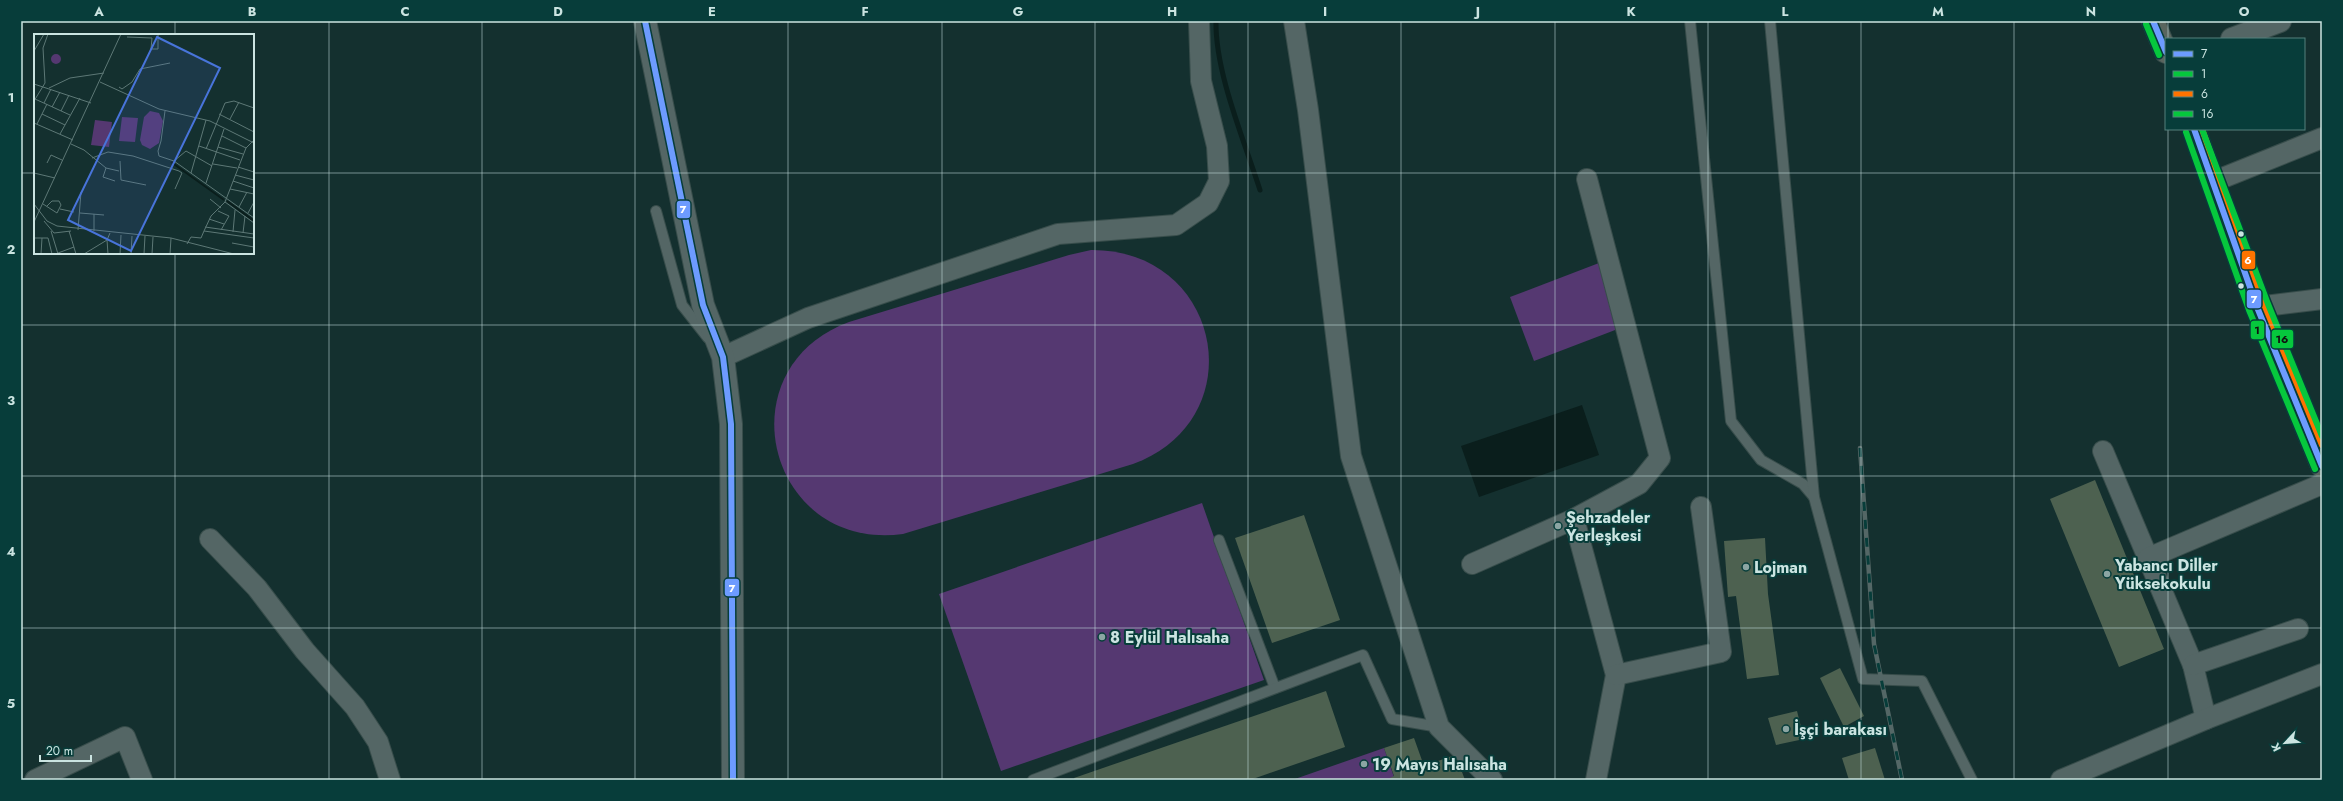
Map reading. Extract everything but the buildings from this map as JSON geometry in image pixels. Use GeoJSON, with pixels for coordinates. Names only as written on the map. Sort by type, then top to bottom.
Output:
{"type":"FeatureCollection","features":[{"type":"Feature","properties":{"kind":"main road"},"geometry":{"type":"LineString","coordinates":[[2153,21],[2165,50]]}},
{"type":"Feature","properties":{"kind":"main road"},"geometry":{"type":"LineString","coordinates":[[2162,21],[2170,38]]}},
{"type":"Feature","properties":{"kind":"main road"},"geometry":{"type":"LineString","coordinates":[[2194,130],[2263,306],[2322,466]]}},
{"type":"Feature","properties":{"kind":"main road"},"geometry":{"type":"LineString","coordinates":[[2202,130],[2263,306],[2322,436]]}},
{"type":"Feature","properties":{"kind":"street"},"geometry":{"type":"LineString","coordinates":[[645,21],[703,305],[723,357],[731,424],[732,780]]}},
{"type":"Feature","properties":{"kind":"street"},"geometry":{"type":"LineString","coordinates":[[723,357],[808,318],[1058,234],[1176,225],[1208,203],[1218,182],[1217,146],[1202,81],[1198,21]]}},
{"type":"Feature","properties":{"kind":"street"},"geometry":{"type":"LineString","coordinates":[[1294,21],[1308,110],[1351,456],[1439,727],[1492,780]]}},
{"type":"Feature","properties":{"kind":"street"},"geometry":{"type":"LineString","coordinates":[[2235,38],[2280,21]]}},
{"type":"Feature","properties":{"kind":"street"},"geometry":{"type":"LineString","coordinates":[[2220,179],[2322,138]]}},
{"type":"Feature","properties":{"kind":"street"},"geometry":{"type":"LineString","coordinates":[[1472,564],[1574,519],[1639,484],[1660,458],[1587,179]]}},
{"type":"Feature","properties":{"kind":"street"},"geometry":{"type":"LineString","coordinates":[[2263,306],[2322,299]]}},
{"type":"Feature","properties":{"kind":"street"},"geometry":{"type":"LineString","coordinates":[[2103,451],[2193,665],[2206,719]]}},
{"type":"Feature","properties":{"kind":"street"},"geometry":{"type":"LineString","coordinates":[[2148,558],[2322,484]]}},
{"type":"Feature","properties":{"kind":"street"},"geometry":{"type":"LineString","coordinates":[[1616,675],[1721,652],[1701,508]]}},
{"type":"Feature","properties":{"kind":"street"},"geometry":{"type":"LineString","coordinates":[[1574,519],[1616,675],[1596,780]]}},
{"type":"Feature","properties":{"kind":"street"},"geometry":{"type":"LineString","coordinates":[[210,539],[257,588],[305,651],[355,707],[378,742],[390,780]]}},
{"type":"Feature","properties":{"kind":"street"},"geometry":{"type":"LineString","coordinates":[[2193,665],[2298,629]]}},
{"type":"Feature","properties":{"kind":"street"},"geometry":{"type":"LineString","coordinates":[[2061,780],[2206,719],[2322,674]]}},
{"type":"Feature","properties":{"kind":"street"},"geometry":{"type":"LineString","coordinates":[[35,780],[125,737],[142,780]]}},
{"type":"Feature","properties":{"kind":"lane"},"geometry":{"type":"LineString","coordinates":[[1690,21],[1731,420],[1761,460],[1803,484],[1814,496]]}},
{"type":"Feature","properties":{"kind":"lane"},"geometry":{"type":"LineString","coordinates":[[1770,21],[1814,496],[1863,679],[1922,681],[1972,780]]}},
{"type":"Feature","properties":{"kind":"lane"},"geometry":{"type":"LineString","coordinates":[[656,211],[682,305],[723,357]]}},
{"type":"Feature","properties":{"kind":"lane"},"geometry":{"type":"LineString","coordinates":[[1219,540],[1275,688]]}},
{"type":"Feature","properties":{"kind":"lane"},"geometry":{"type":"LineString","coordinates":[[1033,780],[1363,655],[1392,719],[1439,727]]}},
{"type":"Feature","properties":{"kind":"shaded area"},"geometry":{"type":"Polygon","coordinates":[[[1091,250],[1135,257],[1170,277],[1194,305],[1207,340],[1208,376],[1196,411],[1172,442],[1133,464],[903,534],[857,532],[820,515],[793,487],[778,452],[775,414],[785,377],[809,345],[849,322],[1069,255],[1091,250]]]}},
{"type":"Feature","properties":{"kind":"shaded area"},"geometry":{"type":"Polygon","coordinates":[[[1599,263],[1623,327],[1534,361],[1510,297],[1599,263]]]}},
{"type":"Feature","properties":{"kind":"shaded area","name":"8 Eylül Halısaha"},"geometry":{"type":"Polygon","coordinates":[[[1202,503],[1264,680],[1001,771],[939,594],[1202,503]]]}},
{"type":"Feature","properties":{"kind":"shaded area","name":"19 Mayıs Halısaha"},"geometry":{"type":"Polygon","coordinates":[[[1384,748],[1395,780],[1292,780],[1384,748]]]}},
{"type":"Feature","properties":{"kind":"water"},"geometry":{"type":"Polygon","coordinates":[[[1582,405],[1599,455],[1479,497],[1461,446],[1582,405]]]}},
{"type":"Feature","properties":{"kind":"waterway"},"geometry":{"type":"LineString","coordinates":[[1216,21],[1217,41],[1225,84],[1260,190]]}},
{"type":"Feature","properties":{"kind":"railway"},"geometry":{"type":"LineString","coordinates":[[1860,448],[1874,644],[1902,780]]}},
{"type":"Feature","properties":{"kind":"transit line","name":"7"},"geometry":{"type":"LineString","coordinates":[[645,21],[703,305],[723,357],[731,424],[733,780]]}},
{"type":"Feature","properties":{"kind":"transit line","name":"7"},"geometry":{"type":"LineString","coordinates":[[2153,21],[2165,50]]}},
{"type":"Feature","properties":{"kind":"transit line","name":"1"},"geometry":{"type":"LineString","coordinates":[[2146,24],[2159,55]]}},
{"type":"Feature","properties":{"kind":"transit line","name":"7"},"geometry":{"type":"LineString","coordinates":[[2194,130],[2257,307],[2322,466]]}},
{"type":"Feature","properties":{"kind":"transit line","name":"6"},"geometry":{"type":"LineString","coordinates":[[2202,130],[2264,304],[2322,445]]}},
{"type":"Feature","properties":{"kind":"transit line","name":"16"},"geometry":{"type":"LineString","coordinates":[[2202,130],[2268,304],[2322,436]]}},
{"type":"Feature","properties":{"kind":"transit line","name":"1"},"geometry":{"type":"LineString","coordinates":[[2186,132],[2249,310],[2315,469]]}},
{"type":"Feature","properties":{"kind":"place","name":"Şehzadeler Yerleşkesi"},"geometry":{"type":"Point","coordinates":[1558,526]}},
{"type":"Feature","properties":{"kind":"place","name":"Lojman"},"geometry":{"type":"Point","coordinates":[1746,567]}},
{"type":"Feature","properties":{"kind":"place","name":"Yabancı Diller Yüksekokulu"},"geometry":{"type":"Point","coordinates":[2107,574]}},
{"type":"Feature","properties":{"kind":"place","name":"8 Eylül Halısaha"},"geometry":{"type":"Point","coordinates":[1102,637]}},
{"type":"Feature","properties":{"kind":"place","name":"İşçi barakası"},"geometry":{"type":"Point","coordinates":[1786,729]}},
{"type":"Feature","properties":{"kind":"place","name":"19 Mayıs Halısaha"},"geometry":{"type":"Point","coordinates":[1364,764]}}]}
